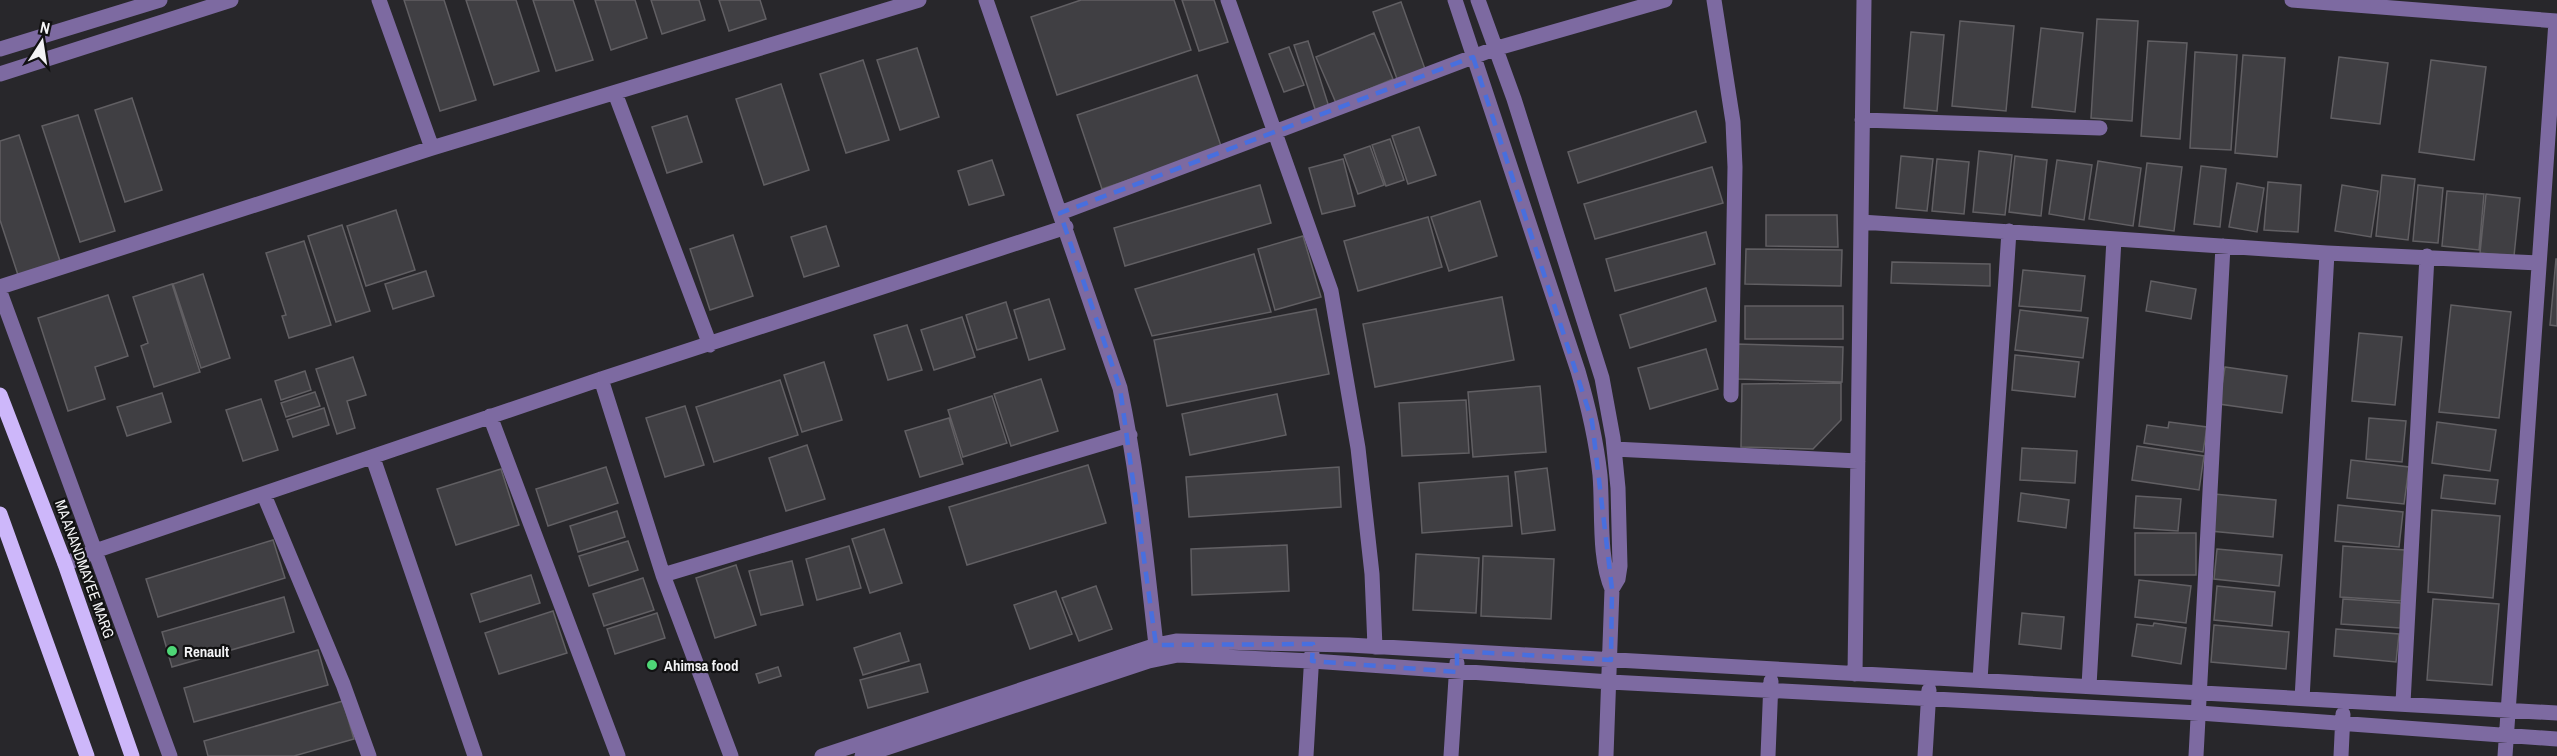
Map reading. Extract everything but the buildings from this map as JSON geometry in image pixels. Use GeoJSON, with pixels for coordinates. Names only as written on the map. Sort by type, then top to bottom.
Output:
{"type":"FeatureCollection","features":[{"type":"Feature","properties":{"kind":"main road","name":"MA ANANDMAYEE MARG"},"geometry":{"type":"LineString","coordinates":[[0,394],[65,564],[132,756]]}},
{"type":"Feature","properties":{"kind":"main road"},"geometry":{"type":"LineString","coordinates":[[0,514],[87,756]]}},
{"type":"Feature","properties":{"kind":"street"},"geometry":{"type":"LineString","coordinates":[[0,49],[160,0]]}},
{"type":"Feature","properties":{"kind":"street"},"geometry":{"type":"LineString","coordinates":[[0,74],[231,0]]}},
{"type":"Feature","properties":{"kind":"street"},"geometry":{"type":"LineString","coordinates":[[379,0],[432,147]]}},
{"type":"Feature","properties":{"kind":"street"},"geometry":{"type":"LineString","coordinates":[[0,287],[432,147],[919,0]]}},
{"type":"Feature","properties":{"kind":"street"},"geometry":{"type":"LineString","coordinates":[[986,0],[1120,388],[1130,435],[1156,645]]}},
{"type":"Feature","properties":{"kind":"street"},"geometry":{"type":"LineString","coordinates":[[1228,0],[1331,291],[1358,448],[1372,574],[1375,647]]}},
{"type":"Feature","properties":{"kind":"street"},"geometry":{"type":"LineString","coordinates":[[1455,0],[1578,371],[1592,421],[1600,476],[1606,571],[1612,589],[1606,756]]}},
{"type":"Feature","properties":{"kind":"street"},"geometry":{"type":"LineString","coordinates":[[1478,0],[1514,99],[1602,378],[1614,449],[1620,566],[1618,579],[1612,589]]}},
{"type":"Feature","properties":{"kind":"street"},"geometry":{"type":"LineString","coordinates":[[1060,213],[1494,49],[1665,0]]}},
{"type":"Feature","properties":{"kind":"street"},"geometry":{"type":"LineString","coordinates":[[1714,0],[1733,122],[1736,167],[1731,395]]}},
{"type":"Feature","properties":{"kind":"street"},"geometry":{"type":"LineString","coordinates":[[1855,674],[1864,0]]}},
{"type":"Feature","properties":{"kind":"street"},"geometry":{"type":"LineString","coordinates":[[2292,0],[2358,3],[2557,21],[2505,756]]}},
{"type":"Feature","properties":{"kind":"street"},"geometry":{"type":"LineString","coordinates":[[615,93],[710,345]]}},
{"type":"Feature","properties":{"kind":"street"},"geometry":{"type":"LineString","coordinates":[[1862,120],[2100,128]]}},
{"type":"Feature","properties":{"kind":"street"},"geometry":{"type":"LineString","coordinates":[[1861,222],[2327,253],[2539,263]]}},
{"type":"Feature","properties":{"kind":"street"},"geometry":{"type":"LineString","coordinates":[[65,564],[95,551],[373,458],[490,416],[1066,228]]}},
{"type":"Feature","properties":{"kind":"street"},"geometry":{"type":"LineString","coordinates":[[1980,680],[2009,231]]}},
{"type":"Feature","properties":{"kind":"street"},"geometry":{"type":"LineString","coordinates":[[2089,686],[2114,239]]}},
{"type":"Feature","properties":{"kind":"street"},"geometry":{"type":"LineString","coordinates":[[2196,756],[2223,246]]}},
{"type":"Feature","properties":{"kind":"street"},"geometry":{"type":"LineString","coordinates":[[2302,699],[2327,253]]}},
{"type":"Feature","properties":{"kind":"street"},"geometry":{"type":"LineString","coordinates":[[2403,703],[2427,256]]}},
{"type":"Feature","properties":{"kind":"street"},"geometry":{"type":"LineString","coordinates":[[0,292],[170,756]]}},
{"type":"Feature","properties":{"kind":"street"},"geometry":{"type":"LineString","coordinates":[[601,379],[663,575],[731,756]]}},
{"type":"Feature","properties":{"kind":"street"},"geometry":{"type":"LineString","coordinates":[[490,416],[618,756]]}},
{"type":"Feature","properties":{"kind":"street"},"geometry":{"type":"LineString","coordinates":[[663,575],[1130,435]]}},
{"type":"Feature","properties":{"kind":"street"},"geometry":{"type":"LineString","coordinates":[[1614,449],[1858,461]]}},
{"type":"Feature","properties":{"kind":"street"},"geometry":{"type":"LineString","coordinates":[[373,458],[475,756]]}},
{"type":"Feature","properties":{"kind":"street"},"geometry":{"type":"LineString","coordinates":[[264,495],[343,684],[369,756]]}},
{"type":"Feature","properties":{"kind":"street"},"geometry":{"type":"LineString","coordinates":[[822,756],[1156,645],[1176,641],[1313,644],[1457,651],[2557,713]]}},
{"type":"Feature","properties":{"kind":"street"},"geometry":{"type":"LineString","coordinates":[[1306,756],[1313,644]]}},
{"type":"Feature","properties":{"kind":"street"},"geometry":{"type":"LineString","coordinates":[[1451,756],[1457,651]]}},
{"type":"Feature","properties":{"kind":"street"},"geometry":{"type":"LineString","coordinates":[[862,756],[1164,657],[1178,655],[1312,661],[1610,682],[2199,713],[2557,739]]}},
{"type":"Feature","properties":{"kind":"street"},"geometry":{"type":"LineString","coordinates":[[1768,756],[1772,669]]}},
{"type":"Feature","properties":{"kind":"street"},"geometry":{"type":"LineString","coordinates":[[1925,756],[1930,678]]}},
{"type":"Feature","properties":{"kind":"street"},"geometry":{"type":"LineString","coordinates":[[2341,756],[2344,702]]}},
{"type":"Feature","properties":{"kind":"highlighted area"},"geometry":{"type":"Polygon","coordinates":[[[1473,57],[1592,421],[1612,589],[1611,660],[1457,651],[1457,672],[1312,661],[1313,644],[1156,645],[1120,388],[1060,213],[1473,57]]]}},
{"type":"Feature","properties":{"kind":"place","name":"Renault"},"geometry":{"type":"Point","coordinates":[172,651]}},
{"type":"Feature","properties":{"kind":"place","name":"Ahimsa food"},"geometry":{"type":"Point","coordinates":[652,665]}}]}
